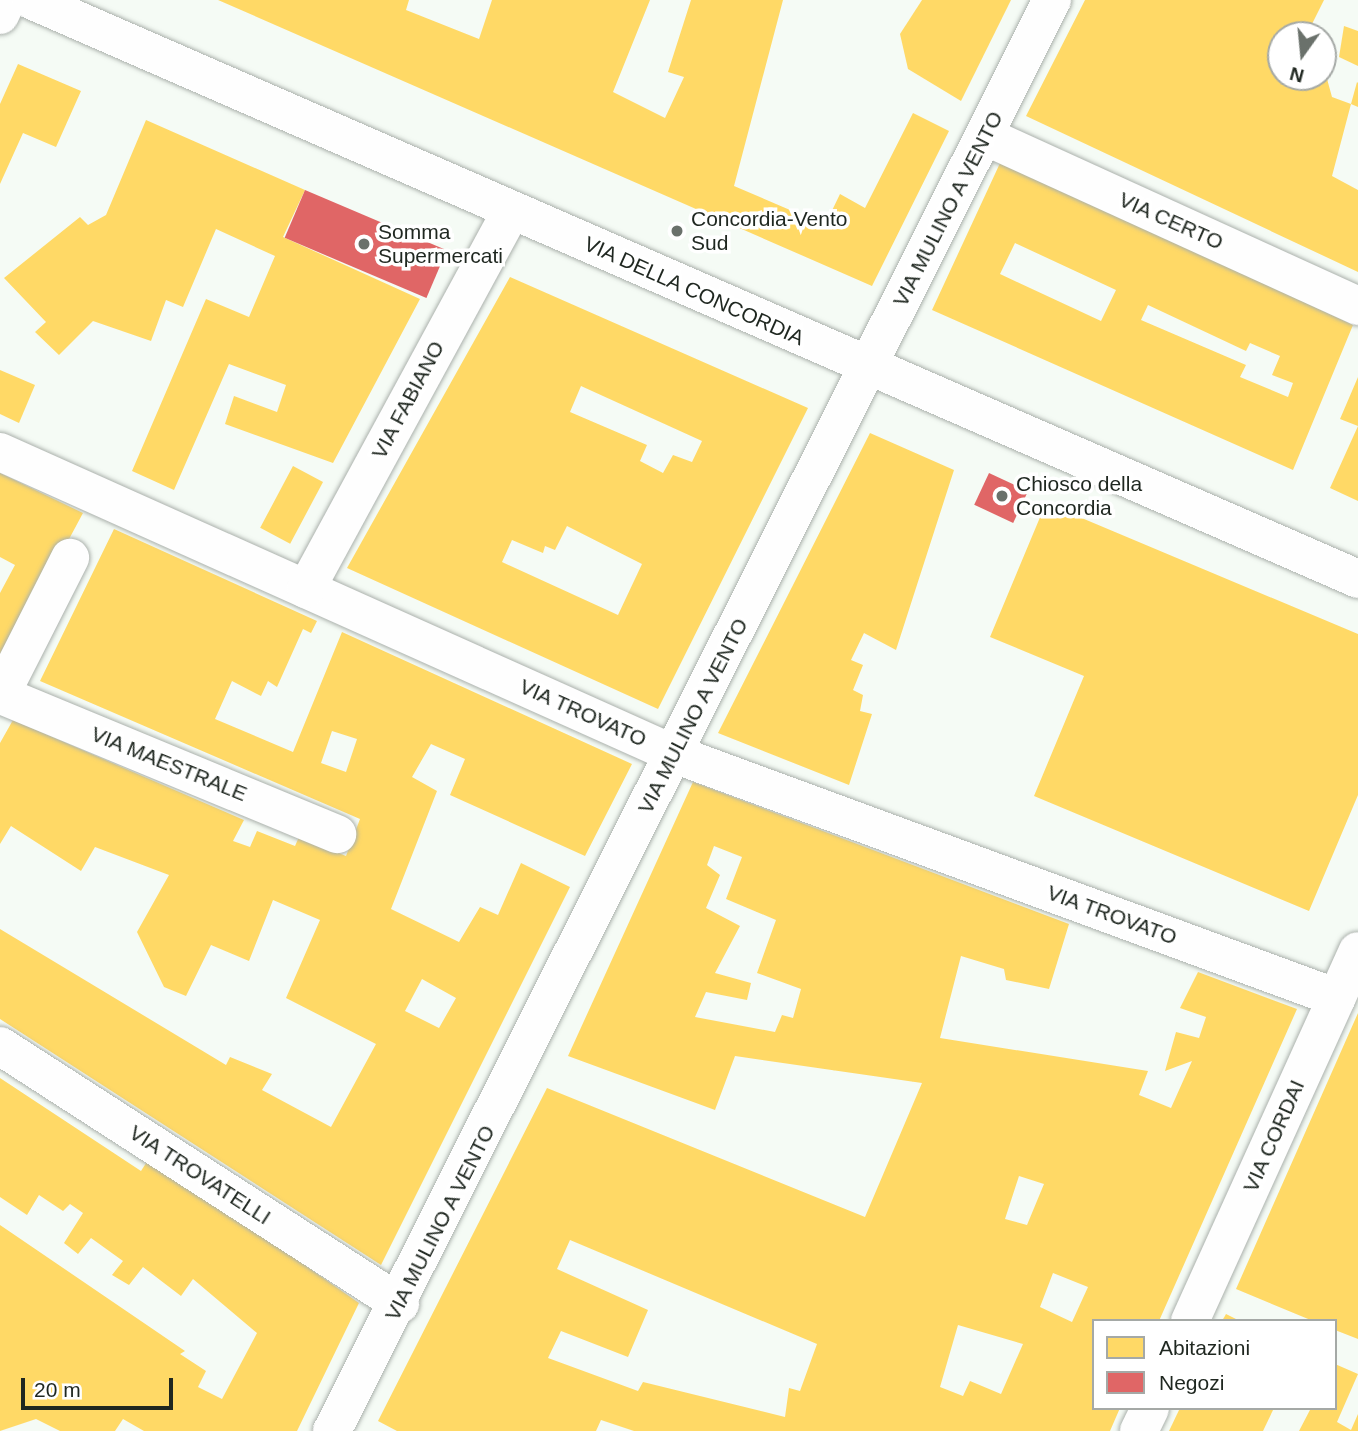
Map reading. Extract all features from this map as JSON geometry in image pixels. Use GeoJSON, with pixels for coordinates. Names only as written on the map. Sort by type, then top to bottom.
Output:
{"type":"FeatureCollection","features":[{"type":"Feature","properties":{"kind":"street"},"geometry":{"type":"LineString","coordinates":[[0,15],[7,0]]}},
{"type":"Feature","properties":{"kind":"street","name":"VIA DELLA CONCORDIA"},"geometry":{"type":"LineString","coordinates":[[31,0],[1358,579]]}},
{"type":"Feature","properties":{"kind":"street","name":"VIA MULINO A VENTO"},"geometry":{"type":"LineString","coordinates":[[346,1427],[400,1304],[1052,0]]}},
{"type":"Feature","properties":{"kind":"street","name":"VIA CERTO"},"geometry":{"type":"LineString","coordinates":[[985,136],[1358,306]]}},
{"type":"Feature","properties":{"kind":"street","name":"VIA FABIANO"},"geometry":{"type":"LineString","coordinates":[[306,589],[510,211]]}},
{"type":"Feature","properties":{"kind":"street","name":"VIA TROVATO"},"geometry":{"type":"LineString","coordinates":[[0,452],[674,754],[1337,998]]}},
{"type":"Feature","properties":{"kind":"street"},"geometry":{"type":"LineString","coordinates":[[0,695],[70,558]]}},
{"type":"Feature","properties":{"kind":"street","name":"VIA MAESTRALE"},"geometry":{"type":"LineString","coordinates":[[0,695],[337,834]]}},
{"type":"Feature","properties":{"kind":"street","name":"VIA CORDAI"},"geometry":{"type":"LineString","coordinates":[[1191,1319],[1358,951]]}},
{"type":"Feature","properties":{"kind":"street","name":"VIA TROVATELLI"},"geometry":{"type":"LineString","coordinates":[[0,1046],[400,1304]]}},
{"type":"Feature","properties":{"kind":"street"},"geometry":{"type":"LineString","coordinates":[[1139,1431],[1149,1410]]}},
{"type":"Feature","properties":{"kind":"building: Abitazioni"},"geometry":{"type":"Polygon","coordinates":[[[218,0],[409,0],[406,10],[479,39],[492,0],[650,0],[613,92],[665,118],[684,77],[668,72],[691,0],[783,0],[734,186],[825,225],[840,194],[865,208],[913,113],[949,131],[872,286],[218,0]]]}},
{"type":"Feature","properties":{"kind":"building: Abitazioni"},"geometry":{"type":"Polygon","coordinates":[[[922,0],[1011,0],[961,101],[908,69],[900,34],[922,0]]]}},
{"type":"Feature","properties":{"kind":"building: Abitazioni"},"geometry":{"type":"Polygon","coordinates":[[[1085,0],[1324,0],[1314,21],[1267,21],[1267,91],[1330,91],[1332,97],[1351,104],[1332,176],[1358,190],[1358,272],[1026,116],[1085,0]]]}},
{"type":"Feature","properties":{"kind":"building: Abitazioni"},"geometry":{"type":"Polygon","coordinates":[[[1344,26],[1358,31],[1358,66],[1339,57],[1344,26]]]}},
{"type":"Feature","properties":{"kind":"building: Abitazioni"},"geometry":{"type":"Polygon","coordinates":[[[18,64],[81,91],[56,147],[23,133],[0,184],[0,104],[18,64]]]}},
{"type":"Feature","properties":{"kind":"building: Abitazioni"},"geometry":{"type":"Polygon","coordinates":[[[1358,83],[1358,107],[1351,104],[1358,83]]]}},
{"type":"Feature","properties":{"kind":"building: Abitazioni"},"geometry":{"type":"Polygon","coordinates":[[[146,120],[305,190],[283,237],[420,299],[333,463],[225,424],[234,396],[277,412],[286,385],[229,364],[174,490],[132,471],[206,299],[249,317],[275,256],[216,229],[183,307],[166,300],[151,341],[93,321],[59,355],[35,332],[46,322],[4,278],[80,217],[88,225],[106,215],[146,120]]]}},
{"type":"Feature","properties":{"kind":"building: Abitazioni"},"geometry":{"type":"Polygon","coordinates":[[[1001,161],[1353,325],[1293,470],[932,310],[1001,161]],[[1015,243],[1000,274],[1101,321],[1116,290],[1015,243]],[[1148,305],[1141,320],[1246,365],[1240,377],[1288,397],[1293,383],[1272,375],[1280,356],[1250,343],[1246,351],[1148,305]]]}},
{"type":"Feature","properties":{"kind":"building: Abitazioni"},"geometry":{"type":"Polygon","coordinates":[[[510,277],[808,408],[658,709],[347,568],[510,277]],[[581,386],[570,412],[647,445],[640,461],[663,473],[673,455],[692,462],[702,441],[581,386]],[[567,526],[555,550],[545,546],[543,553],[512,540],[502,562],[618,615],[642,564],[567,526]]]}},
{"type":"Feature","properties":{"kind":"building: Abitazioni"},"geometry":{"type":"Polygon","coordinates":[[[0,370],[35,385],[19,423],[0,414],[0,370]]]}},
{"type":"Feature","properties":{"kind":"building: Abitazioni"},"geometry":{"type":"Polygon","coordinates":[[[1358,377],[1358,426],[1340,419],[1358,377]]]}},
{"type":"Feature","properties":{"kind":"building: Abitazioni"},"geometry":{"type":"Polygon","coordinates":[[[1358,426],[1358,501],[1330,488],[1358,426]]]}},
{"type":"Feature","properties":{"kind":"building: Abitazioni"},"geometry":{"type":"Polygon","coordinates":[[[870,433],[954,470],[896,650],[864,633],[851,660],[863,665],[853,690],[863,695],[860,711],[872,714],[849,785],[718,733],[870,433]]]}},
{"type":"Feature","properties":{"kind":"building: Abitazioni"},"geometry":{"type":"Polygon","coordinates":[[[293,466],[323,482],[290,544],[260,528],[293,466]]]}},
{"type":"Feature","properties":{"kind":"building: Abitazioni"},"geometry":{"type":"Polygon","coordinates":[[[0,473],[83,513],[0,668],[0,593],[15,565],[0,557],[0,473]]]}},
{"type":"Feature","properties":{"kind":"building: Abitazioni"},"geometry":{"type":"Polygon","coordinates":[[[1046,503],[1358,634],[1358,795],[1309,911],[1034,796],[1084,676],[990,637],[1046,503]]]}},
{"type":"Feature","properties":{"kind":"building: Abitazioni"},"geometry":{"type":"Polygon","coordinates":[[[114,529],[317,621],[311,633],[303,629],[277,687],[268,681],[261,696],[232,681],[215,719],[293,752],[342,632],[632,764],[585,856],[450,795],[465,759],[431,744],[412,777],[437,791],[391,909],[459,942],[480,907],[498,915],[521,863],[570,887],[381,1265],[0,1019],[0,929],[226,1065],[230,1057],[272,1074],[262,1090],[331,1127],[376,1044],[286,998],[320,920],[273,900],[249,961],[211,945],[186,996],[164,987],[137,932],[169,875],[95,847],[81,871],[11,826],[0,844],[0,743],[13,720],[244,820],[233,841],[250,847],[257,831],[295,846],[299,837],[346,856],[360,819],[40,681],[114,529]],[[332,731],[321,763],[346,772],[357,739],[332,731]],[[422,979],[405,1011],[439,1028],[456,998],[422,979]]]}},
{"type":"Feature","properties":{"kind":"building: Abitazioni"},"geometry":{"type":"Polygon","coordinates":[[[693,782],[1069,924],[1049,989],[1006,980],[1004,969],[961,956],[940,1038],[1148,1071],[1139,1095],[1171,1108],[1192,1061],[1165,1071],[1176,1032],[1199,1038],[1206,1017],[1180,1008],[1198,972],[1297,1009],[1160,1319],[1092,1319],[1092,1410],[1119,1410],[1110,1431],[634,1431],[601,1420],[596,1431],[397,1431],[378,1421],[547,1088],[865,1217],[922,1083],[735,1056],[715,1110],[568,1056],[693,782]],[[714,846],[707,865],[720,875],[706,908],[740,926],[715,973],[751,983],[747,1000],[706,992],[695,1017],[775,1032],[782,1015],[793,1018],[801,989],[757,973],[776,920],[726,899],[742,857],[714,846]],[[1019,1176],[1005,1219],[1027,1225],[1044,1184],[1019,1176]],[[570,1240],[557,1269],[648,1310],[628,1357],[561,1331],[548,1358],[638,1391],[643,1382],[785,1417],[789,1388],[800,1391],[817,1344],[570,1240]],[[1053,1273],[1040,1307],[1072,1322],[1088,1287],[1053,1273]],[[958,1325],[940,1387],[963,1396],[970,1381],[1001,1394],[1023,1344],[958,1325]]]}},
{"type":"Feature","properties":{"kind":"building: Abitazioni"},"geometry":{"type":"Polygon","coordinates":[[[1358,1013],[1358,1339],[1337,1331],[1337,1319],[1308,1319],[1236,1289],[1358,1013]]]}},
{"type":"Feature","properties":{"kind":"building: Abitazioni"},"geometry":{"type":"Polygon","coordinates":[[[0,1078],[141,1171],[150,1157],[359,1303],[297,1431],[144,1431],[123,1419],[115,1431],[60,1431],[36,1419],[0,1431],[0,1225],[185,1351],[180,1354],[206,1371],[198,1387],[222,1399],[257,1333],[193,1279],[181,1296],[143,1267],[129,1285],[112,1275],[123,1261],[91,1238],[78,1254],[64,1243],[83,1213],[70,1204],[63,1211],[39,1195],[27,1215],[0,1197],[0,1078]]]}},
{"type":"Feature","properties":{"kind":"building: Abitazioni"},"geometry":{"type":"Polygon","coordinates":[[[1226,1314],[1236,1319],[1223,1319],[1226,1314]]]}},
{"type":"Feature","properties":{"kind":"building: Abitazioni"},"geometry":{"type":"Polygon","coordinates":[[[1337,1365],[1358,1374],[1337,1422],[1351,1430],[1358,1414],[1358,1431],[1299,1431],[1310,1410],[1337,1410],[1337,1365]]]}},
{"type":"Feature","properties":{"kind":"building: Abitazioni"},"geometry":{"type":"Polygon","coordinates":[[[1179,1410],[1273,1410],[1263,1431],[1169,1431],[1179,1410]]]}},
{"type":"Feature","properties":{"kind":"building: Negozi","name":"Somma Supermercati"},"geometry":{"type":"Polygon","coordinates":[[[305,190],[447,250],[426,298],[285,238],[305,190]]]}},
{"type":"Feature","properties":{"kind":"building: Negozi","name":"Chiosco della Concordia"},"geometry":{"type":"Polygon","coordinates":[[[989,473],[1028,491],[1013,523],[974,505],[989,473]]]}},
{"type":"Feature","properties":{"kind":"place","name":"Concordia-Vento Sud"},"geometry":{"type":"Point","coordinates":[677,231]}},
{"type":"Feature","properties":{"kind":"place","name":"Somma Supermercati"},"geometry":{"type":"Point","coordinates":[364,244]}},
{"type":"Feature","properties":{"kind":"place","name":"Chiosco della Concordia"},"geometry":{"type":"Point","coordinates":[1002,496]}}]}
